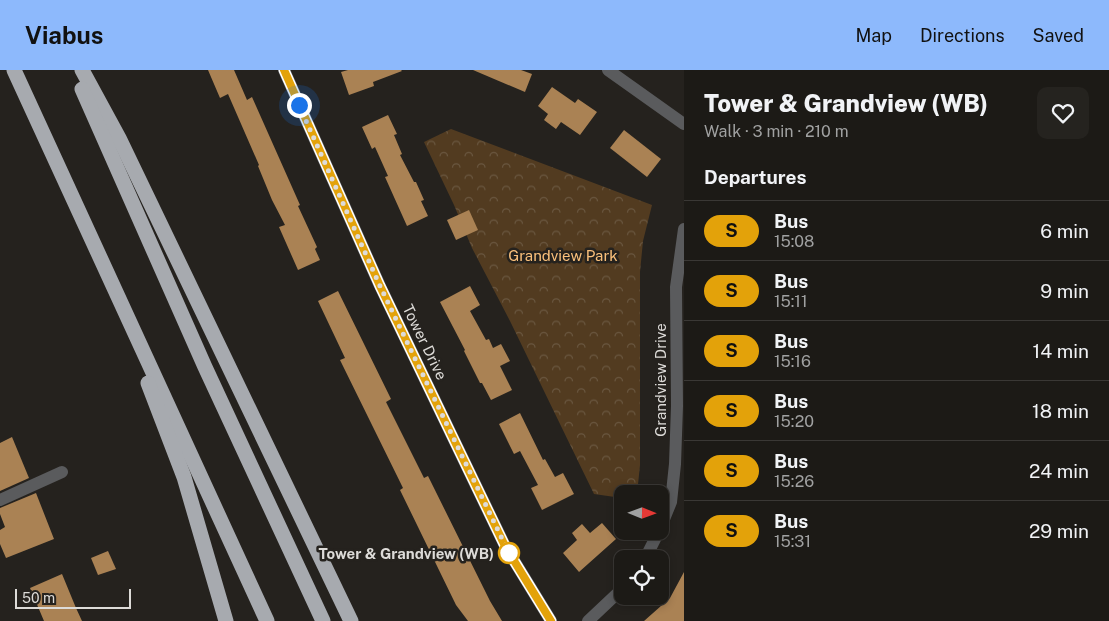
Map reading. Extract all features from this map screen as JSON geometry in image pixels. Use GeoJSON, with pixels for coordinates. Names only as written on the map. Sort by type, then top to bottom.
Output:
{"type":"FeatureCollection","features":[{"type":"Feature","properties":{"kind":"highway"},"geometry":{"type":"LineString","coordinates":[[14,70],[267,621]]}},
{"type":"Feature","properties":{"kind":"highway"},"geometry":{"type":"LineString","coordinates":[[74,70],[205,367],[323,621]]}},
{"type":"Feature","properties":{"kind":"highway"},"geometry":{"type":"LineString","coordinates":[[82,70],[119,138],[351,621]]}},
{"type":"Feature","properties":{"kind":"highway"},"geometry":{"type":"LineString","coordinates":[[72,196],[184,477],[226,621]]}},
{"type":"Feature","properties":{"kind":"street","name":"Tower Drive"},"geometry":{"type":"LineString","coordinates":[[284,70],[380,286],[505,546],[551,621]]}},
{"type":"Feature","properties":{"kind":"street"},"geometry":{"type":"LineString","coordinates":[[608,70],[684,124]]}},
{"type":"Feature","properties":{"kind":"street","name":"Grandview Drive"},"geometry":{"type":"LineString","coordinates":[[669,507],[675,464],[677,406],[676,287],[684,229]]}},
{"type":"Feature","properties":{"kind":"street"},"geometry":{"type":"LineString","coordinates":[[0,500],[62,472]]}},
{"type":"Feature","properties":{"kind":"street"},"geometry":{"type":"LineString","coordinates":[[588,621],[614,597]]}},
{"type":"Feature","properties":{"kind":"green space","name":"Grandview Park"},"geometry":{"type":"Polygon","coordinates":[[[451,129],[652,205],[643,241],[640,272],[640,465],[638,485],[614,485],[614,497],[594,494],[510,321],[472,248],[424,142],[451,129]]]}},
{"type":"Feature","properties":{"kind":"building"},"geometry":{"type":"Polygon","coordinates":[[[208,70],[234,70],[247,100],[252,97],[300,205],[298,206],[317,247],[315,249],[320,260],[298,270],[279,227],[285,225],[272,200],[228,94],[220,98],[208,70]]]}},
{"type":"Feature","properties":{"kind":"building"},"geometry":{"type":"Polygon","coordinates":[[[348,70],[402,71],[373,82],[374,86],[349,95],[341,72],[348,70]]]}},
{"type":"Feature","properties":{"kind":"building"},"geometry":{"type":"Polygon","coordinates":[[[473,70],[521,70],[532,74],[525,92],[473,70]]]}},
{"type":"Feature","properties":{"kind":"building"},"geometry":{"type":"Polygon","coordinates":[[[552,87],[575,103],[578,99],[597,112],[580,135],[561,122],[556,129],[544,120],[548,114],[538,106],[552,87]]]}},
{"type":"Feature","properties":{"kind":"building"},"geometry":{"type":"Polygon","coordinates":[[[388,115],[397,134],[394,135],[402,154],[400,155],[414,182],[416,182],[424,200],[421,201],[428,216],[407,226],[385,177],[388,176],[375,147],[372,149],[362,127],[388,115]]]}},
{"type":"Feature","properties":{"kind":"building"},"geometry":{"type":"Polygon","coordinates":[[[624,130],[661,159],[647,177],[610,148],[624,130]]]}},
{"type":"Feature","properties":{"kind":"building"},"geometry":{"type":"Polygon","coordinates":[[[469,210],[478,230],[456,240],[447,220],[469,210]]]}},
{"type":"Feature","properties":{"kind":"building"},"geometry":{"type":"Polygon","coordinates":[[[470,286],[480,305],[470,311],[486,340],[489,339],[493,348],[501,344],[510,361],[500,366],[512,390],[491,400],[482,383],[480,383],[440,302],[470,286]]]}},
{"type":"Feature","properties":{"kind":"building"},"geometry":{"type":"Polygon","coordinates":[[[338,291],[391,399],[386,402],[424,478],[428,476],[490,601],[502,621],[468,621],[456,605],[400,490],[403,488],[340,360],[345,358],[318,301],[338,291]]]}},
{"type":"Feature","properties":{"kind":"building"},"geometry":{"type":"Polygon","coordinates":[[[520,413],[543,460],[545,459],[555,477],[563,473],[574,494],[542,510],[531,488],[538,485],[520,451],[514,454],[499,424],[520,413]]]}},
{"type":"Feature","properties":{"kind":"building"},"geometry":{"type":"Polygon","coordinates":[[[12,437],[29,478],[0,491],[0,443],[12,437]]]}},
{"type":"Feature","properties":{"kind":"building"},"geometry":{"type":"Polygon","coordinates":[[[36,493],[54,539],[6,558],[0,544],[0,530],[5,527],[0,514],[0,508],[36,493]]]}},
{"type":"Feature","properties":{"kind":"building"},"geometry":{"type":"Polygon","coordinates":[[[602,523],[615,540],[579,572],[563,553],[577,540],[572,533],[582,524],[590,533],[602,523]]]}},
{"type":"Feature","properties":{"kind":"building"},"geometry":{"type":"Polygon","coordinates":[[[108,551],[116,569],[98,575],[91,558],[108,551]]]}},
{"type":"Feature","properties":{"kind":"building"},"geometry":{"type":"Polygon","coordinates":[[[684,572],[684,621],[644,621],[662,605],[669,605],[670,598],[684,572]]]}},
{"type":"Feature","properties":{"kind":"building"},"geometry":{"type":"Polygon","coordinates":[[[62,574],[82,621],[44,621],[30,588],[62,574]]]}},
{"type":"Feature","properties":{"kind":"bus line","name":"S"},"geometry":{"type":"LineString","coordinates":[[284,70],[380,286],[505,546],[551,621]]}},
{"type":"Feature","properties":{"kind":"place","name":"Tower & Grandview (WB)"},"geometry":{"type":"Point","coordinates":[509,553]}},
{"type":"Feature","properties":{"kind":"route"},"geometry":{"type":"LineString","coordinates":[[299,105],[380,286],[509,553]]}}]}
